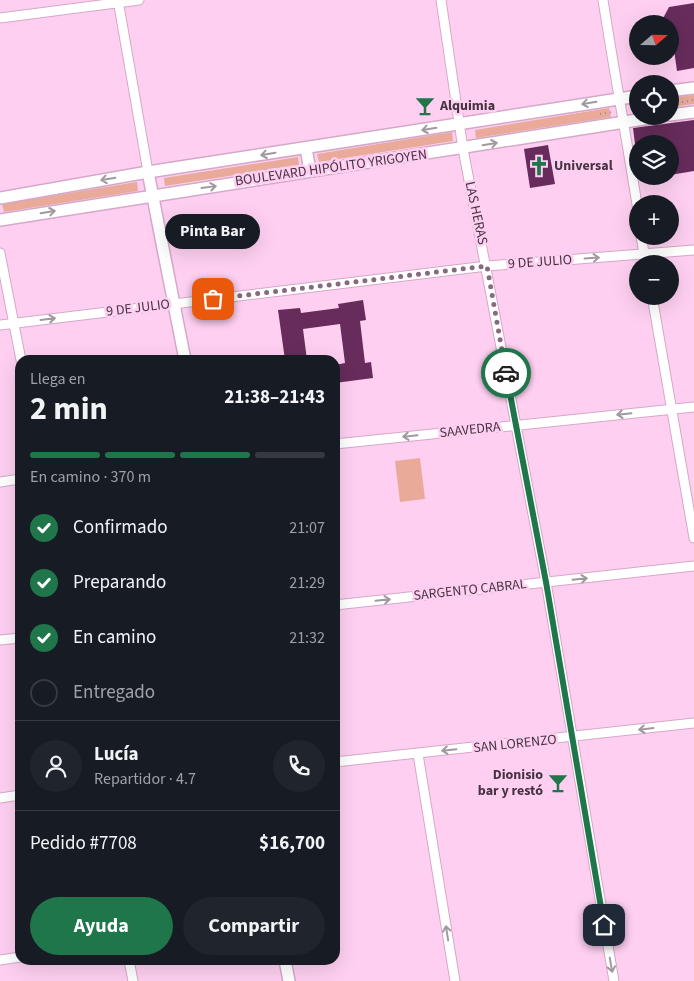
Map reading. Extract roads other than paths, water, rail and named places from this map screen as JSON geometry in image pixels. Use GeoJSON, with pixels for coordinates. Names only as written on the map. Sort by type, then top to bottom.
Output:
{"type":"FeatureCollection","features":[{"type":"Feature","properties":{"kind":"main road"},"geometry":{"type":"LineString","coordinates":[[679,90],[694,88]]}},
{"type":"Feature","properties":{"kind":"main road","name":"BOULEVARD HIPÓLITO YRIGOYEN"},"geometry":{"type":"LineString","coordinates":[[0,198],[148,172],[629,97]]}},
{"type":"Feature","properties":{"kind":"main road"},"geometry":{"type":"LineString","coordinates":[[679,114],[694,112]]}},
{"type":"Feature","properties":{"kind":"main road","name":"BOULEVARD HIPÓLITO YRIGOYEN"},"geometry":{"type":"LineString","coordinates":[[0,220],[152,195],[463,149],[629,121]]}},
{"type":"Feature","properties":{"kind":"main road"},"geometry":{"type":"LineString","coordinates":[[306,148],[310,172]]}},
{"type":"Feature","properties":{"kind":"main road"},"geometry":{"type":"LineString","coordinates":[[148,172],[184,355]]}},
{"type":"Feature","properties":{"kind":"main road"},"geometry":{"type":"LineString","coordinates":[[286,965],[288,981]]}},
{"type":"Feature","properties":{"kind":"street"},"geometry":{"type":"LineString","coordinates":[[0,18],[118,1],[139,0]]}},
{"type":"Feature","properties":{"kind":"street","name":"LAS HERAS"},"geometry":{"type":"LineString","coordinates":[[441,0],[463,149],[487,266],[546,582],[614,981]]}},
{"type":"Feature","properties":{"kind":"street"},"geometry":{"type":"LineString","coordinates":[[604,0],[618,99],[624,122],[635,195]]}},
{"type":"Feature","properties":{"kind":"street"},"geometry":{"type":"LineString","coordinates":[[118,1],[148,172]]}},
{"type":"Feature","properties":{"kind":"street","name":"9 DE JULIO"},"geometry":{"type":"LineString","coordinates":[[667,255],[694,250]]}},
{"type":"Feature","properties":{"kind":"street"},"geometry":{"type":"LineString","coordinates":[[0,253],[20,355]]}},
{"type":"Feature","properties":{"kind":"street","name":"9 DE JULIO"},"geometry":{"type":"LineString","coordinates":[[0,325],[487,266],[629,260]]}},
{"type":"Feature","properties":{"kind":"street"},"geometry":{"type":"LineString","coordinates":[[654,305],[694,538]]}},
{"type":"Feature","properties":{"kind":"street","name":"SAAVEDRA"},"geometry":{"type":"LineString","coordinates":[[340,443],[694,407]]}},
{"type":"Feature","properties":{"kind":"street"},"geometry":{"type":"LineString","coordinates":[[0,482],[15,480]]}},
{"type":"Feature","properties":{"kind":"street","name":"SARGENTO CABRAL"},"geometry":{"type":"LineString","coordinates":[[340,604],[694,566]]}},
{"type":"Feature","properties":{"kind":"street"},"geometry":{"type":"LineString","coordinates":[[0,640],[15,638]]}},
{"type":"Feature","properties":{"kind":"street","name":"SAN LORENZO"},"geometry":{"type":"LineString","coordinates":[[340,762],[572,738],[694,723]]}},
{"type":"Feature","properties":{"kind":"street"},"geometry":{"type":"LineString","coordinates":[[418,754],[455,981]]}},
{"type":"Feature","properties":{"kind":"street"},"geometry":{"type":"LineString","coordinates":[[0,798],[15,796]]}},
{"type":"Feature","properties":{"kind":"street"},"geometry":{"type":"LineString","coordinates":[[0,960],[15,958]]}},
{"type":"Feature","properties":{"kind":"street"},"geometry":{"type":"LineString","coordinates":[[130,965],[133,981]]}},
{"type":"Feature","properties":{"kind":"place","name":"Alquimia"},"geometry":{"type":"Point","coordinates":[425,106]}},
{"type":"Feature","properties":{"kind":"place","name":"Universal"},"geometry":{"type":"Point","coordinates":[539,166]}},
{"type":"Feature","properties":{"kind":"place","name":"Pinta Bar"},"geometry":{"type":"Point","coordinates":[213,299]}},
{"type":"Feature","properties":{"kind":"place","name":"Dionisio bar y restó"},"geometry":{"type":"Point","coordinates":[558,783]}}]}
